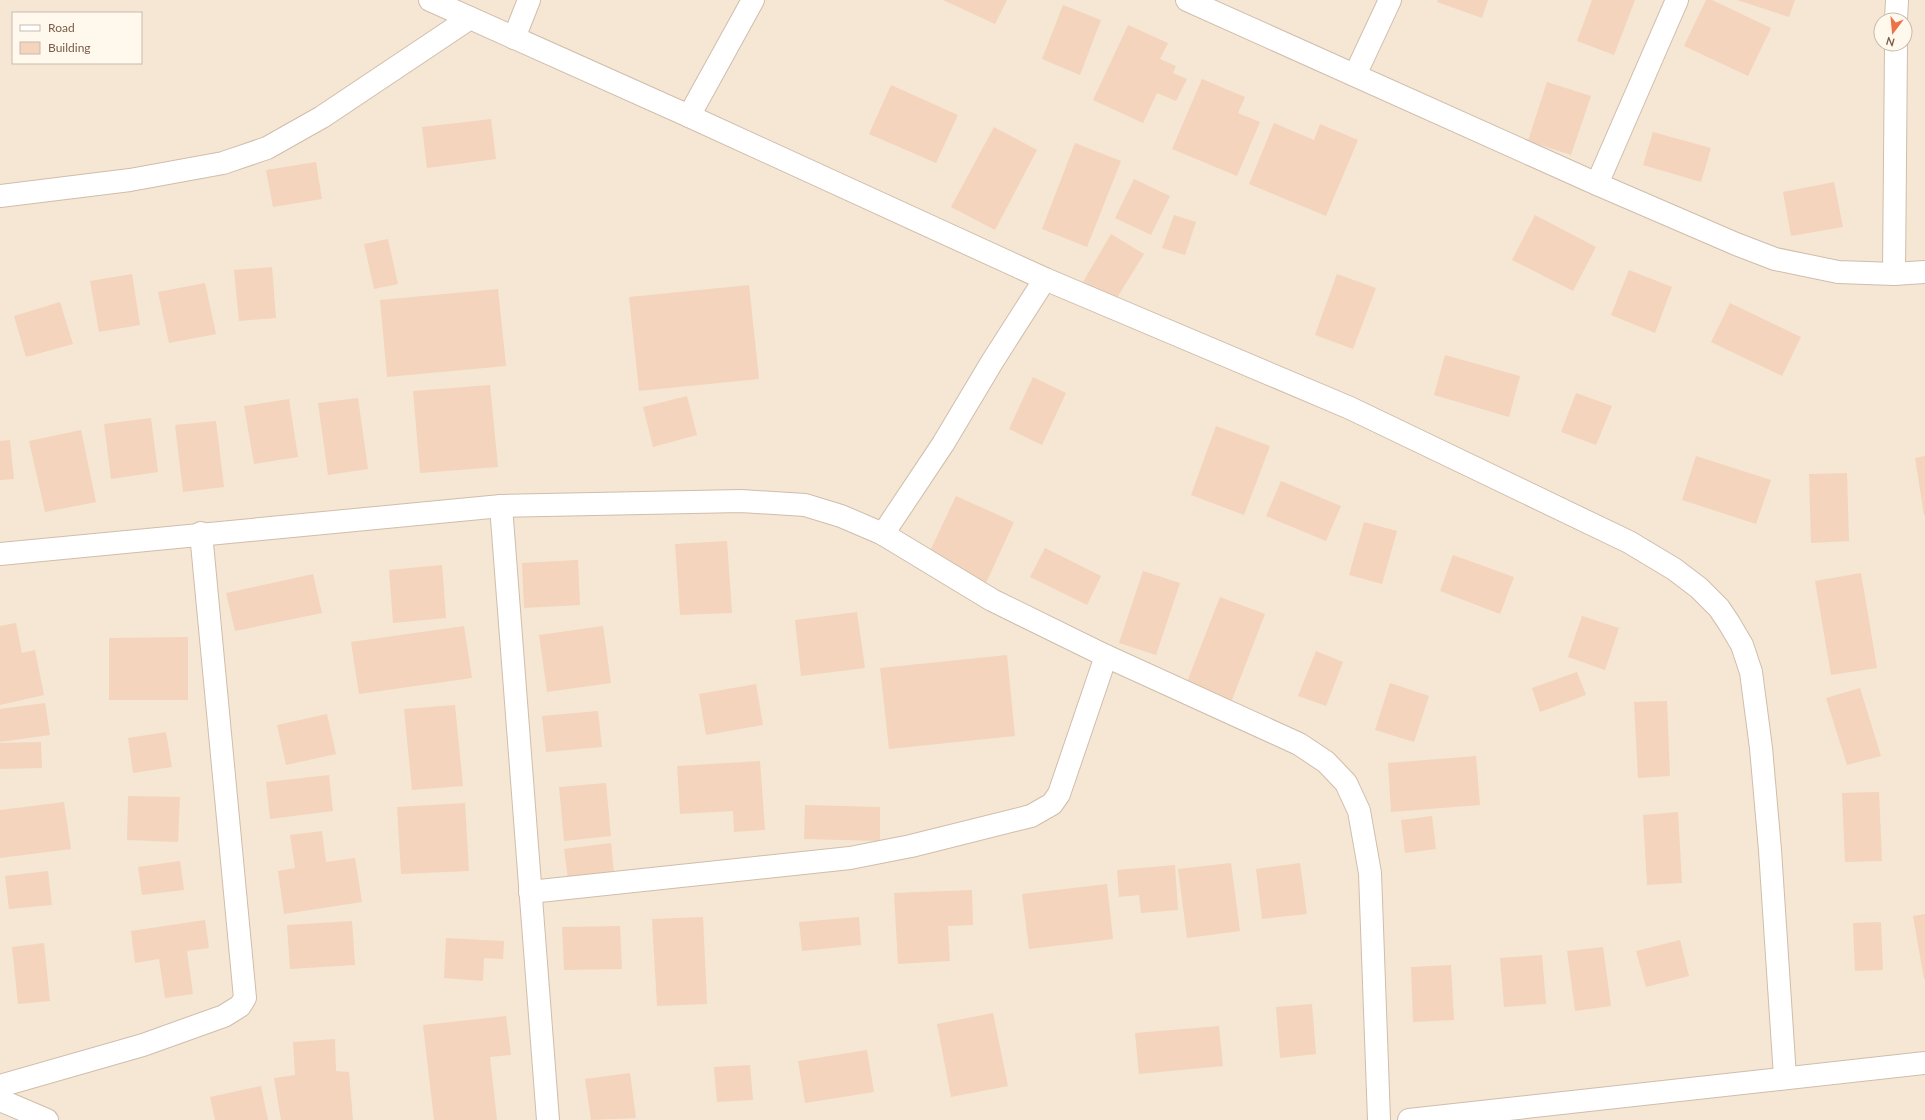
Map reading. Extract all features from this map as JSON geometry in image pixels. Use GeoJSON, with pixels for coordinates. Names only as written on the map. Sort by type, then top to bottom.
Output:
{"type":"FeatureCollection","features":[{"type":"Feature","properties":{"kind":"street"},"geometry":{"type":"LineString","coordinates":[[430,0],[689,116],[1045,279],[1350,408],[1629,542],[1674,569],[1700,588],[1719,608],[1742,645],[1750,672],[1761,748],[1770,850],[1785,1077]]}},
{"type":"Feature","properties":{"kind":"street"},"geometry":{"type":"LineString","coordinates":[[514,38],[529,0]]}},
{"type":"Feature","properties":{"kind":"street"},"geometry":{"type":"LineString","coordinates":[[689,116],[753,0]]}},
{"type":"Feature","properties":{"kind":"street"},"geometry":{"type":"LineString","coordinates":[[1187,0],[1596,184],[1736,244],[1775,259],[1838,272],[1894,274],[1925,272]]}},
{"type":"Feature","properties":{"kind":"street"},"geometry":{"type":"LineString","coordinates":[[1355,75],[1390,0]]}},
{"type":"Feature","properties":{"kind":"street"},"geometry":{"type":"LineString","coordinates":[[1596,184],[1677,0]]}},
{"type":"Feature","properties":{"kind":"street"},"geometry":{"type":"LineString","coordinates":[[1896,0],[1896,12]]}},
{"type":"Feature","properties":{"kind":"street"},"geometry":{"type":"LineString","coordinates":[[0,196],[130,180],[215,165],[267,148],[322,118],[470,18]]}},
{"type":"Feature","properties":{"kind":"street"},"geometry":{"type":"LineString","coordinates":[[1894,274],[1896,52]]}},
{"type":"Feature","properties":{"kind":"street"},"geometry":{"type":"LineString","coordinates":[[883,534],[943,444],[992,362],[1045,279]]}},
{"type":"Feature","properties":{"kind":"street"},"geometry":{"type":"LineString","coordinates":[[0,554],[501,506],[741,501],[805,505],[842,516],[883,534],[992,600],[1106,656],[1299,744],[1326,762],[1346,783],[1359,811],[1370,873],[1379,1120]]}},
{"type":"Feature","properties":{"kind":"street"},"geometry":{"type":"LineString","coordinates":[[501,506],[548,1120]]}},
{"type":"Feature","properties":{"kind":"street"},"geometry":{"type":"LineString","coordinates":[[0,1086],[143,1045],[224,1016],[240,1006],[244,998],[201,534]]}},
{"type":"Feature","properties":{"kind":"street"},"geometry":{"type":"LineString","coordinates":[[530,892],[850,858],[911,846],[1031,816],[1052,804],[1059,794],[1106,656]]}},
{"type":"Feature","properties":{"kind":"street"},"geometry":{"type":"LineString","coordinates":[[1409,1120],[1785,1077],[1925,1063]]}},
{"type":"Feature","properties":{"kind":"street"},"geometry":{"type":"LineString","coordinates":[[0,1100],[47,1120]]}},
{"type":"Feature","properties":{"kind":"shaded area"},"geometry":{"type":"Polygon","coordinates":[[[0,0],[1925,0],[1925,1120],[0,1120],[0,0]]]}},
{"type":"Feature","properties":{"kind":"building"},"geometry":{"type":"Polygon","coordinates":[[[943,0],[1007,0],[995,24],[943,0]]]}},
{"type":"Feature","properties":{"kind":"building"},"geometry":{"type":"Polygon","coordinates":[[[1438,0],[1488,0],[1482,18],[1437,2],[1438,0]]]}},
{"type":"Feature","properties":{"kind":"building"},"geometry":{"type":"Polygon","coordinates":[[[1592,0],[1635,0],[1614,55],[1577,41],[1592,0]]]}},
{"type":"Feature","properties":{"kind":"building"},"geometry":{"type":"Polygon","coordinates":[[[1706,0],[1712,0],[1771,28],[1748,76],[1684,46],[1706,0]]]}},
{"type":"Feature","properties":{"kind":"building"},"geometry":{"type":"Polygon","coordinates":[[[1737,0],[1795,0],[1789,17],[1737,0]]]}},
{"type":"Feature","properties":{"kind":"building"},"geometry":{"type":"Polygon","coordinates":[[[1063,5],[1101,20],[1080,75],[1042,59],[1063,5]]]}},
{"type":"Feature","properties":{"kind":"building"},"geometry":{"type":"Polygon","coordinates":[[[1128,25],[1168,43],[1160,59],[1176,66],[1173,73],[1187,79],[1176,101],[1157,93],[1143,123],[1093,100],[1128,25]]]}},
{"type":"Feature","properties":{"kind":"building"},"geometry":{"type":"Polygon","coordinates":[[[1202,79],[1245,97],[1238,113],[1260,122],[1237,176],[1172,149],[1202,79]]]}},
{"type":"Feature","properties":{"kind":"building"},"geometry":{"type":"Polygon","coordinates":[[[1547,82],[1591,96],[1571,155],[1528,141],[1547,82]]]}},
{"type":"Feature","properties":{"kind":"building"},"geometry":{"type":"Polygon","coordinates":[[[891,85],[958,115],[936,163],[869,134],[891,85]]]}},
{"type":"Feature","properties":{"kind":"building"},"geometry":{"type":"Polygon","coordinates":[[[491,119],[496,159],[427,168],[422,127],[491,119]]]}},
{"type":"Feature","properties":{"kind":"building"},"geometry":{"type":"Polygon","coordinates":[[[1274,123],[1314,140],[1320,124],[1358,140],[1326,216],[1249,184],[1274,123]]]}},
{"type":"Feature","properties":{"kind":"building"},"geometry":{"type":"Polygon","coordinates":[[[994,127],[1037,150],[995,230],[951,207],[994,127]]]}},
{"type":"Feature","properties":{"kind":"building"},"geometry":{"type":"Polygon","coordinates":[[[1653,132],[1711,148],[1701,182],[1643,165],[1653,132]]]}},
{"type":"Feature","properties":{"kind":"building"},"geometry":{"type":"Polygon","coordinates":[[[1075,143],[1121,161],[1087,247],[1042,229],[1075,143]]]}},
{"type":"Feature","properties":{"kind":"building"},"geometry":{"type":"Polygon","coordinates":[[[316,162],[322,199],[273,207],[266,170],[316,162]]]}},
{"type":"Feature","properties":{"kind":"building"},"geometry":{"type":"Polygon","coordinates":[[[1134,179],[1170,196],[1151,235],[1115,218],[1134,179]]]}},
{"type":"Feature","properties":{"kind":"building"},"geometry":{"type":"Polygon","coordinates":[[[1834,182],[1843,227],[1791,236],[1783,192],[1834,182]]]}},
{"type":"Feature","properties":{"kind":"building"},"geometry":{"type":"Polygon","coordinates":[[[1174,215],[1196,222],[1185,255],[1162,248],[1174,215]]]}},
{"type":"Feature","properties":{"kind":"building"},"geometry":{"type":"Polygon","coordinates":[[[1535,215],[1596,247],[1573,291],[1512,260],[1535,215]]]}},
{"type":"Feature","properties":{"kind":"building"},"geometry":{"type":"Polygon","coordinates":[[[1111,234],[1144,254],[1115,301],[1083,282],[1111,234]]]}},
{"type":"Feature","properties":{"kind":"building"},"geometry":{"type":"Polygon","coordinates":[[[388,239],[398,284],[374,289],[364,244],[388,239]]]}},
{"type":"Feature","properties":{"kind":"building"},"geometry":{"type":"Polygon","coordinates":[[[272,267],[276,318],[239,321],[234,270],[272,267]]]}},
{"type":"Feature","properties":{"kind":"building"},"geometry":{"type":"Polygon","coordinates":[[[1629,270],[1672,287],[1655,333],[1611,315],[1629,270]]]}},
{"type":"Feature","properties":{"kind":"building"},"geometry":{"type":"Polygon","coordinates":[[[132,274],[140,325],[99,332],[90,281],[132,274]]]}},
{"type":"Feature","properties":{"kind":"building"},"geometry":{"type":"Polygon","coordinates":[[[1337,274],[1376,288],[1353,349],[1315,335],[1337,274]]]}},
{"type":"Feature","properties":{"kind":"building"},"geometry":{"type":"Polygon","coordinates":[[[205,283],[216,334],[169,343],[158,292],[205,283]]]}},
{"type":"Feature","properties":{"kind":"building"},"geometry":{"type":"Polygon","coordinates":[[[749,285],[759,379],[639,391],[629,297],[749,285]]]}},
{"type":"Feature","properties":{"kind":"building"},"geometry":{"type":"Polygon","coordinates":[[[498,289],[506,366],[387,377],[380,300],[498,289]]]}},
{"type":"Feature","properties":{"kind":"building"},"geometry":{"type":"Polygon","coordinates":[[[60,302],[73,344],[26,357],[14,316],[60,302]]]}},
{"type":"Feature","properties":{"kind":"building"},"geometry":{"type":"Polygon","coordinates":[[[1730,303],[1801,337],[1782,376],[1711,342],[1730,303]]]}},
{"type":"Feature","properties":{"kind":"building"},"geometry":{"type":"Polygon","coordinates":[[[1445,355],[1520,376],[1509,417],[1434,395],[1445,355]]]}},
{"type":"Feature","properties":{"kind":"building"},"geometry":{"type":"Polygon","coordinates":[[[1033,377],[1066,393],[1042,445],[1009,429],[1033,377]]]}},
{"type":"Feature","properties":{"kind":"building"},"geometry":{"type":"Polygon","coordinates":[[[490,385],[498,467],[420,473],[413,391],[490,385]]]}},
{"type":"Feature","properties":{"kind":"building"},"geometry":{"type":"Polygon","coordinates":[[[1576,393],[1612,406],[1596,445],[1561,432],[1576,393]]]}},
{"type":"Feature","properties":{"kind":"building"},"geometry":{"type":"Polygon","coordinates":[[[687,396],[697,435],[653,447],[643,407],[687,396]]]}},
{"type":"Feature","properties":{"kind":"building"},"geometry":{"type":"Polygon","coordinates":[[[358,398],[368,469],[328,475],[318,403],[358,398]]]}},
{"type":"Feature","properties":{"kind":"building"},"geometry":{"type":"Polygon","coordinates":[[[289,399],[298,457],[254,464],[244,406],[289,399]]]}},
{"type":"Feature","properties":{"kind":"building"},"geometry":{"type":"Polygon","coordinates":[[[151,418],[158,472],[111,479],[104,424],[151,418]]]}},
{"type":"Feature","properties":{"kind":"building"},"geometry":{"type":"Polygon","coordinates":[[[216,421],[224,487],[183,492],[175,425],[216,421]]]}},
{"type":"Feature","properties":{"kind":"building"},"geometry":{"type":"Polygon","coordinates":[[[1216,426],[1270,446],[1244,515],[1191,495],[1216,426]]]}},
{"type":"Feature","properties":{"kind":"building"},"geometry":{"type":"Polygon","coordinates":[[[81,430],[96,502],[45,512],[29,441],[81,430]]]}},
{"type":"Feature","properties":{"kind":"building"},"geometry":{"type":"Polygon","coordinates":[[[10,440],[14,479],[0,480],[0,441],[10,440]]]}},
{"type":"Feature","properties":{"kind":"building"},"geometry":{"type":"Polygon","coordinates":[[[1696,456],[1771,480],[1756,524],[1682,500],[1696,456]]]}},
{"type":"Feature","properties":{"kind":"building"},"geometry":{"type":"Polygon","coordinates":[[[1925,456],[1925,515],[1924,515],[1915,458],[1925,456]]]}},
{"type":"Feature","properties":{"kind":"building"},"geometry":{"type":"Polygon","coordinates":[[[1847,473],[1849,541],[1811,543],[1809,474],[1847,473]]]}},
{"type":"Feature","properties":{"kind":"building"},"geometry":{"type":"Polygon","coordinates":[[[1281,481],[1341,506],[1326,541],[1266,516],[1281,481]]]}},
{"type":"Feature","properties":{"kind":"building"},"geometry":{"type":"Polygon","coordinates":[[[956,496],[1014,522],[986,583],[928,555],[956,496]]]}},
{"type":"Feature","properties":{"kind":"building"},"geometry":{"type":"Polygon","coordinates":[[[1364,522],[1397,531],[1382,584],[1349,575],[1364,522]]]}},
{"type":"Feature","properties":{"kind":"building"},"geometry":{"type":"Polygon","coordinates":[[[727,541],[732,613],[680,615],[675,544],[727,541]]]}},
{"type":"Feature","properties":{"kind":"building"},"geometry":{"type":"Polygon","coordinates":[[[1045,548],[1101,576],[1087,605],[1030,577],[1045,548]]]}},
{"type":"Feature","properties":{"kind":"building"},"geometry":{"type":"Polygon","coordinates":[[[1453,555],[1514,577],[1500,614],[1440,591],[1453,555]]]}},
{"type":"Feature","properties":{"kind":"building"},"geometry":{"type":"Polygon","coordinates":[[[578,560],[580,605],[524,608],[522,563],[578,560]]]}},
{"type":"Feature","properties":{"kind":"building"},"geometry":{"type":"Polygon","coordinates":[[[442,565],[446,618],[393,623],[389,570],[442,565]]]}},
{"type":"Feature","properties":{"kind":"building"},"geometry":{"type":"Polygon","coordinates":[[[1143,571],[1180,583],[1156,655],[1119,643],[1143,571]]]}},
{"type":"Feature","properties":{"kind":"building"},"geometry":{"type":"Polygon","coordinates":[[[1861,573],[1877,668],[1831,675],[1815,581],[1861,573]]]}},
{"type":"Feature","properties":{"kind":"building"},"geometry":{"type":"Polygon","coordinates":[[[313,574],[322,613],[235,631],[226,593],[313,574]]]}},
{"type":"Feature","properties":{"kind":"building"},"geometry":{"type":"Polygon","coordinates":[[[1220,597],[1265,614],[1230,705],[1185,687],[1220,597]]]}},
{"type":"Feature","properties":{"kind":"building"},"geometry":{"type":"Polygon","coordinates":[[[857,612],[865,668],[801,676],[795,620],[857,612]]]}},
{"type":"Feature","properties":{"kind":"building"},"geometry":{"type":"Polygon","coordinates":[[[1582,616],[1619,628],[1605,670],[1568,657],[1582,616]]]}},
{"type":"Feature","properties":{"kind":"building"},"geometry":{"type":"Polygon","coordinates":[[[16,623],[22,653],[35,650],[44,695],[0,705],[0,626],[16,623]]]}},
{"type":"Feature","properties":{"kind":"building"},"geometry":{"type":"Polygon","coordinates":[[[464,626],[472,678],[359,694],[351,642],[464,626]]]}},
{"type":"Feature","properties":{"kind":"building"},"geometry":{"type":"Polygon","coordinates":[[[603,626],[611,683],[547,692],[539,635],[603,626]]]}},
{"type":"Feature","properties":{"kind":"building"},"geometry":{"type":"Polygon","coordinates":[[[188,637],[188,700],[109,700],[109,638],[188,637]]]}},
{"type":"Feature","properties":{"kind":"building"},"geometry":{"type":"Polygon","coordinates":[[[1316,651],[1343,662],[1326,706],[1298,696],[1316,651]]]}},
{"type":"Feature","properties":{"kind":"building"},"geometry":{"type":"Polygon","coordinates":[[[1007,655],[1015,736],[889,749],[880,668],[1007,655]]]}},
{"type":"Feature","properties":{"kind":"building"},"geometry":{"type":"Polygon","coordinates":[[[1577,672],[1586,695],[1540,712],[1532,688],[1577,672]]]}},
{"type":"Feature","properties":{"kind":"building"},"geometry":{"type":"Polygon","coordinates":[[[1390,683],[1429,696],[1414,742],[1375,730],[1390,683]]]}},
{"type":"Feature","properties":{"kind":"building"},"geometry":{"type":"Polygon","coordinates":[[[756,684],[763,725],[706,735],[699,694],[756,684]]]}},
{"type":"Feature","properties":{"kind":"building"},"geometry":{"type":"Polygon","coordinates":[[[1860,688],[1881,756],[1847,765],[1826,698],[1860,688]]]}},
{"type":"Feature","properties":{"kind":"building"},"geometry":{"type":"Polygon","coordinates":[[[1667,701],[1670,776],[1638,778],[1634,702],[1667,701]]]}},
{"type":"Feature","properties":{"kind":"building"},"geometry":{"type":"Polygon","coordinates":[[[45,703],[50,735],[0,742],[0,709],[45,703]]]}},
{"type":"Feature","properties":{"kind":"building"},"geometry":{"type":"Polygon","coordinates":[[[455,705],[463,786],[412,790],[404,709],[455,705]]]}},
{"type":"Feature","properties":{"kind":"building"},"geometry":{"type":"Polygon","coordinates":[[[598,711],[602,747],[546,752],[542,716],[598,711]]]}},
{"type":"Feature","properties":{"kind":"building"},"geometry":{"type":"Polygon","coordinates":[[[327,714],[336,754],[286,765],[277,725],[327,714]]]}},
{"type":"Feature","properties":{"kind":"building"},"geometry":{"type":"Polygon","coordinates":[[[166,732],[172,767],[133,773],[128,738],[166,732]]]}},
{"type":"Feature","properties":{"kind":"building"},"geometry":{"type":"Polygon","coordinates":[[[41,742],[42,768],[0,769],[0,743],[41,742]]]}},
{"type":"Feature","properties":{"kind":"building"},"geometry":{"type":"Polygon","coordinates":[[[1476,756],[1480,805],[1391,812],[1388,763],[1476,756]]]}},
{"type":"Feature","properties":{"kind":"building"},"geometry":{"type":"Polygon","coordinates":[[[760,761],[765,830],[734,832],[733,811],[680,814],[677,766],[760,761]]]}},
{"type":"Feature","properties":{"kind":"building"},"geometry":{"type":"Polygon","coordinates":[[[329,775],[333,811],[270,819],[266,782],[329,775]]]}},
{"type":"Feature","properties":{"kind":"building"},"geometry":{"type":"Polygon","coordinates":[[[606,783],[611,836],[564,841],[559,787],[606,783]]]}},
{"type":"Feature","properties":{"kind":"building"},"geometry":{"type":"Polygon","coordinates":[[[1879,792],[1882,861],[1845,862],[1842,793],[1879,792]]]}},
{"type":"Feature","properties":{"kind":"building"},"geometry":{"type":"Polygon","coordinates":[[[128,796],[180,797],[178,842],[127,840],[128,796]]]}},
{"type":"Feature","properties":{"kind":"building"},"geometry":{"type":"Polygon","coordinates":[[[64,802],[71,849],[0,858],[0,810],[64,802]]]}},
{"type":"Feature","properties":{"kind":"building"},"geometry":{"type":"Polygon","coordinates":[[[465,803],[469,871],[401,874],[397,807],[465,803]]]}},
{"type":"Feature","properties":{"kind":"building"},"geometry":{"type":"Polygon","coordinates":[[[805,805],[880,807],[880,841],[804,839],[805,805]]]}},
{"type":"Feature","properties":{"kind":"building"},"geometry":{"type":"Polygon","coordinates":[[[1678,812],[1682,883],[1647,885],[1643,815],[1678,812]]]}},
{"type":"Feature","properties":{"kind":"building"},"geometry":{"type":"Polygon","coordinates":[[[1432,816],[1436,849],[1405,853],[1401,820],[1432,816]]]}},
{"type":"Feature","properties":{"kind":"building"},"geometry":{"type":"Polygon","coordinates":[[[322,831],[326,862],[355,858],[362,902],[284,914],[278,871],[295,868],[290,835],[322,831]]]}},
{"type":"Feature","properties":{"kind":"building"},"geometry":{"type":"Polygon","coordinates":[[[611,843],[614,873],[568,879],[564,849],[611,843]]]}},
{"type":"Feature","properties":{"kind":"building"},"geometry":{"type":"Polygon","coordinates":[[[180,861],[184,890],[142,895],[138,867],[180,861]]]}},
{"type":"Feature","properties":{"kind":"building"},"geometry":{"type":"Polygon","coordinates":[[[1231,863],[1240,931],[1187,938],[1178,869],[1231,863]]]}},
{"type":"Feature","properties":{"kind":"building"},"geometry":{"type":"Polygon","coordinates":[[[1300,863],[1307,914],[1262,919],[1256,869],[1300,863]]]}},
{"type":"Feature","properties":{"kind":"building"},"geometry":{"type":"Polygon","coordinates":[[[1175,865],[1178,910],[1141,913],[1139,895],[1119,897],[1117,870],[1175,865]]]}},
{"type":"Feature","properties":{"kind":"building"},"geometry":{"type":"Polygon","coordinates":[[[48,871],[52,905],[9,909],[5,876],[48,871]]]}},
{"type":"Feature","properties":{"kind":"building"},"geometry":{"type":"Polygon","coordinates":[[[1107,884],[1113,939],[1029,949],[1022,894],[1107,884]]]}},
{"type":"Feature","properties":{"kind":"building"},"geometry":{"type":"Polygon","coordinates":[[[972,890],[973,925],[948,926],[950,961],[898,964],[894,893],[972,890]]]}},
{"type":"Feature","properties":{"kind":"building"},"geometry":{"type":"Polygon","coordinates":[[[1925,914],[1925,979],[1924,979],[1913,916],[1925,914]]]}},
{"type":"Feature","properties":{"kind":"building"},"geometry":{"type":"Polygon","coordinates":[[[703,917],[707,1004],[657,1006],[652,919],[703,917]]]}},
{"type":"Feature","properties":{"kind":"building"},"geometry":{"type":"Polygon","coordinates":[[[859,917],[861,945],[802,951],[799,922],[859,917]]]}},
{"type":"Feature","properties":{"kind":"building"},"geometry":{"type":"Polygon","coordinates":[[[205,920],[209,948],[187,951],[193,994],[165,998],[159,959],[135,963],[131,931],[205,920]]]}},
{"type":"Feature","properties":{"kind":"building"},"geometry":{"type":"Polygon","coordinates":[[[352,921],[355,965],[290,969],[287,925],[352,921]]]}},
{"type":"Feature","properties":{"kind":"building"},"geometry":{"type":"Polygon","coordinates":[[[1881,922],[1883,970],[1855,971],[1853,923],[1881,922]]]}},
{"type":"Feature","properties":{"kind":"building"},"geometry":{"type":"Polygon","coordinates":[[[620,926],[622,969],[564,970],[562,927],[620,926]]]}},
{"type":"Feature","properties":{"kind":"building"},"geometry":{"type":"Polygon","coordinates":[[[446,938],[504,941],[503,959],[484,958],[483,981],[444,978],[446,938]]]}},
{"type":"Feature","properties":{"kind":"building"},"geometry":{"type":"Polygon","coordinates":[[[1680,940],[1689,976],[1646,987],[1636,951],[1680,940]]]}},
{"type":"Feature","properties":{"kind":"building"},"geometry":{"type":"Polygon","coordinates":[[[44,943],[50,1001],[18,1004],[12,947],[44,943]]]}},
{"type":"Feature","properties":{"kind":"building"},"geometry":{"type":"Polygon","coordinates":[[[1603,947],[1611,1006],[1575,1011],[1567,951],[1603,947]]]}},
{"type":"Feature","properties":{"kind":"building"},"geometry":{"type":"Polygon","coordinates":[[[1542,955],[1546,1004],[1504,1007],[1500,958],[1542,955]]]}},
{"type":"Feature","properties":{"kind":"building"},"geometry":{"type":"Polygon","coordinates":[[[1451,965],[1454,1020],[1413,1022],[1411,967],[1451,965]]]}},
{"type":"Feature","properties":{"kind":"building"},"geometry":{"type":"Polygon","coordinates":[[[1312,1004],[1316,1054],[1280,1058],[1276,1007],[1312,1004]]]}},
{"type":"Feature","properties":{"kind":"building"},"geometry":{"type":"Polygon","coordinates":[[[993,1013],[1008,1086],[951,1097],[937,1024],[993,1013]]]}},
{"type":"Feature","properties":{"kind":"building"},"geometry":{"type":"Polygon","coordinates":[[[506,1016],[511,1055],[490,1057],[497,1120],[434,1120],[423,1025],[506,1016]]]}},
{"type":"Feature","properties":{"kind":"building"},"geometry":{"type":"Polygon","coordinates":[[[1219,1026],[1223,1066],[1139,1074],[1135,1033],[1219,1026]]]}},
{"type":"Feature","properties":{"kind":"building"},"geometry":{"type":"Polygon","coordinates":[[[335,1039],[336,1071],[349,1072],[353,1120],[281,1120],[274,1078],[295,1075],[293,1042],[335,1039]]]}},
{"type":"Feature","properties":{"kind":"building"},"geometry":{"type":"Polygon","coordinates":[[[867,1050],[874,1092],[805,1103],[798,1061],[867,1050]]]}},
{"type":"Feature","properties":{"kind":"building"},"geometry":{"type":"Polygon","coordinates":[[[750,1065],[753,1100],[717,1102],[714,1067],[750,1065]]]}},
{"type":"Feature","properties":{"kind":"building"},"geometry":{"type":"Polygon","coordinates":[[[630,1073],[636,1118],[591,1120],[585,1079],[630,1073]]]}},
{"type":"Feature","properties":{"kind":"building"},"geometry":{"type":"Polygon","coordinates":[[[261,1086],[268,1120],[215,1120],[210,1097],[261,1086]]]}}]}
